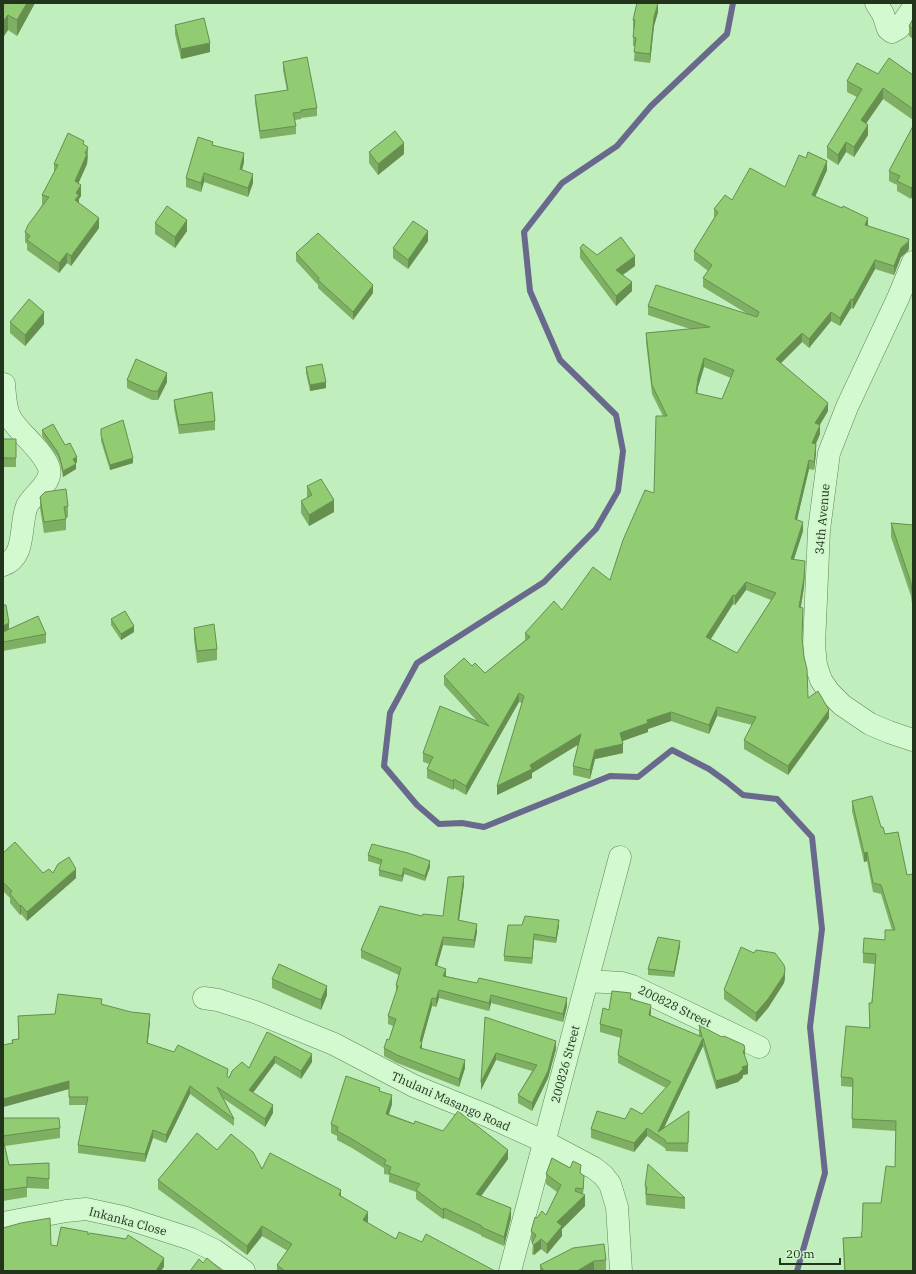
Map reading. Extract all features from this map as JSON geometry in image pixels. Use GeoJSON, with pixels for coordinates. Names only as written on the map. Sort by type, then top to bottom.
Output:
{"type":"FeatureCollection","features":[{"type":"Feature","properties":{"kind":"street"},"geometry":{"type":"LineString","coordinates":[[876,3],[883,14],[888,30],[891,32],[894,32],[899,28],[913,8]]}},
{"type":"Feature","properties":{"kind":"street","name":"34th Avenue"},"geometry":{"type":"LineString","coordinates":[[913,262],[899,296],[847,407],[829,453],[819,530],[814,645],[816,666],[821,680],[829,692],[842,705],[870,724],[913,740]]}},
{"type":"Feature","properties":{"kind":"street"},"geometry":{"type":"LineString","coordinates":[[3,565],[8,563],[16,556],[21,543],[23,519],[27,507],[31,500],[43,487],[49,475],[49,468],[43,456],[11,419],[6,408],[4,384]]}},
{"type":"Feature","properties":{"kind":"street","name":"200826 Street"},"geometry":{"type":"LineString","coordinates":[[510,1271],[620,856]]}},
{"type":"Feature","properties":{"kind":"street","name":"200828 Street"},"geometry":{"type":"LineString","coordinates":[[586,982],[622,983],[632,986],[759,1047]]}},
{"type":"Feature","properties":{"kind":"street","name":"Thulani Masango Road"},"geometry":{"type":"LineString","coordinates":[[204,998],[218,1000],[255,1012],[334,1044],[414,1086],[488,1116],[545,1142],[594,1168],[603,1175],[610,1184],[617,1207],[621,1271]]}},
{"type":"Feature","properties":{"kind":"street","name":"Inkanka Close"},"geometry":{"type":"LineString","coordinates":[[3,1223],[66,1211],[86,1209],[122,1217],[190,1239],[214,1250],[244,1271]]}},
{"type":"Feature","properties":{"kind":"building"},"geometry":{"type":"Polygon","coordinates":[[[3,3],[27,3],[17,20],[8,15],[4,20],[3,3]]]}},
{"type":"Feature","properties":{"kind":"building"},"geometry":{"type":"Polygon","coordinates":[[[637,3],[658,3],[654,17],[650,54],[634,52],[636,38],[633,37],[635,20],[633,20],[637,3]]]}},
{"type":"Feature","properties":{"kind":"building"},"geometry":{"type":"Polygon","coordinates":[[[204,18],[210,43],[181,49],[175,25],[204,18]]]}},
{"type":"Feature","properties":{"kind":"building"},"geometry":{"type":"Polygon","coordinates":[[[913,19],[913,29],[909,26],[913,19]]]}},
{"type":"Feature","properties":{"kind":"building"},"geometry":{"type":"Polygon","coordinates":[[[307,57],[317,108],[301,110],[301,112],[293,113],[296,126],[260,131],[255,95],[288,90],[283,62],[307,57]]]}},
{"type":"Feature","properties":{"kind":"building"},"geometry":{"type":"Polygon","coordinates":[[[889,58],[913,75],[913,109],[883,88],[861,120],[868,125],[854,147],[846,142],[838,155],[827,147],[862,89],[847,81],[857,63],[878,74],[889,58]]]}},
{"type":"Feature","properties":{"kind":"building"},"geometry":{"type":"Polygon","coordinates":[[[913,126],[913,185],[911,188],[897,181],[900,176],[889,171],[913,126]]]}},
{"type":"Feature","properties":{"kind":"building"},"geometry":{"type":"Polygon","coordinates":[[[395,131],[404,143],[378,164],[369,152],[395,131]]]}},
{"type":"Feature","properties":{"kind":"building"},"geometry":{"type":"Polygon","coordinates":[[[68,133],[84,141],[83,144],[88,147],[85,153],[87,154],[75,181],[81,185],[76,193],[79,195],[75,200],[99,218],[71,256],[67,253],[59,263],[27,240],[30,236],[25,232],[28,225],[49,197],[42,195],[58,165],[54,164],[68,133]]]}},
{"type":"Feature","properties":{"kind":"building"},"geometry":{"type":"Polygon","coordinates":[[[198,137],[213,142],[212,145],[244,153],[240,169],[253,174],[248,188],[204,173],[201,183],[186,178],[198,137]]]}},
{"type":"Feature","properties":{"kind":"building"},"geometry":{"type":"Polygon","coordinates":[[[808,152],[827,161],[812,195],[842,208],[843,206],[868,218],[865,225],[909,239],[908,242],[901,248],[894,266],[875,260],[853,300],[851,299],[840,318],[831,312],[809,339],[802,333],[776,359],[828,403],[815,423],[820,425],[812,443],[816,444],[814,462],[809,460],[795,519],[803,522],[791,559],[805,561],[804,578],[799,607],[803,608],[802,637],[807,669],[808,698],[818,691],[829,710],[788,766],[744,740],[756,717],[717,707],[709,725],[671,712],[647,720],[648,723],[620,733],[623,744],[595,750],[590,770],[573,766],[581,734],[530,765],[532,769],[497,786],[524,696],[519,693],[466,786],[454,779],[453,781],[427,769],[433,757],[423,753],[440,706],[489,726],[444,676],[464,658],[472,666],[475,663],[485,673],[530,637],[525,633],[554,601],[562,610],[593,567],[610,580],[623,540],[645,490],[654,493],[656,416],[667,416],[652,385],[646,333],[710,327],[648,306],[656,285],[757,317],[759,312],[703,278],[712,265],[694,251],[718,212],[714,209],[725,195],[732,200],[750,168],[785,187],[799,155],[806,158],[808,152]],[[704,358],[698,378],[696,393],[722,399],[734,370],[704,358]],[[746,582],[735,596],[733,595],[706,637],[737,653],[776,593],[746,582]]]}},
{"type":"Feature","properties":{"kind":"building"},"geometry":{"type":"Polygon","coordinates":[[[167,206],[187,220],[175,237],[155,223],[167,206]]]}},
{"type":"Feature","properties":{"kind":"building"},"geometry":{"type":"Polygon","coordinates":[[[413,221],[428,231],[408,260],[393,248],[413,221]]]}},
{"type":"Feature","properties":{"kind":"building"},"geometry":{"type":"Polygon","coordinates":[[[318,233],[373,285],[353,312],[318,280],[319,278],[296,253],[318,233]]]}},
{"type":"Feature","properties":{"kind":"building"},"geometry":{"type":"Polygon","coordinates":[[[621,237],[635,256],[616,270],[632,282],[616,296],[580,248],[583,244],[597,255],[621,237]]]}},
{"type":"Feature","properties":{"kind":"building"},"geometry":{"type":"Polygon","coordinates":[[[29,299],[44,312],[25,335],[10,322],[29,299]]]}},
{"type":"Feature","properties":{"kind":"building"},"geometry":{"type":"Polygon","coordinates":[[[136,359],[167,373],[158,391],[152,391],[127,380],[136,359]]]}},
{"type":"Feature","properties":{"kind":"building"},"geometry":{"type":"Polygon","coordinates":[[[322,364],[326,382],[310,385],[306,367],[322,364]]]}},
{"type":"Feature","properties":{"kind":"building"},"geometry":{"type":"Polygon","coordinates":[[[212,392],[215,421],[179,425],[174,400],[212,392]]]}},
{"type":"Feature","properties":{"kind":"building"},"geometry":{"type":"Polygon","coordinates":[[[123,420],[133,458],[110,465],[101,435],[101,429],[123,420]]]}},
{"type":"Feature","properties":{"kind":"building"},"geometry":{"type":"Polygon","coordinates":[[[53,424],[65,445],[70,443],[77,457],[73,459],[76,464],[63,471],[57,451],[42,430],[53,424]]]}},
{"type":"Feature","properties":{"kind":"building"},"geometry":{"type":"Polygon","coordinates":[[[3,439],[16,439],[16,458],[3,458],[3,439]]]}},
{"type":"Feature","properties":{"kind":"building"},"geometry":{"type":"Polygon","coordinates":[[[321,479],[334,500],[309,515],[301,501],[312,495],[307,486],[321,479]]]}},
{"type":"Feature","properties":{"kind":"building"},"geometry":{"type":"Polygon","coordinates":[[[66,489],[68,506],[64,507],[66,519],[44,522],[40,497],[45,492],[66,489]]]}},
{"type":"Feature","properties":{"kind":"building"},"geometry":{"type":"Polygon","coordinates":[[[891,523],[913,525],[913,599],[911,583],[891,523]]]}},
{"type":"Feature","properties":{"kind":"building"},"geometry":{"type":"Polygon","coordinates":[[[3,605],[6,605],[9,623],[3,626],[3,605]]]}},
{"type":"Feature","properties":{"kind":"building"},"geometry":{"type":"Polygon","coordinates":[[[125,611],[134,626],[121,634],[111,619],[125,611]]]}},
{"type":"Feature","properties":{"kind":"building"},"geometry":{"type":"Polygon","coordinates":[[[38,616],[46,634],[3,642],[3,632],[38,616]]]}},
{"type":"Feature","properties":{"kind":"building"},"geometry":{"type":"Polygon","coordinates":[[[214,624],[217,649],[197,651],[194,628],[214,624]]]}},
{"type":"Feature","properties":{"kind":"building"},"geometry":{"type":"Polygon","coordinates":[[[872,796],[881,827],[883,827],[885,834],[898,832],[907,875],[913,874],[913,1271],[845,1271],[843,1238],[862,1237],[863,1203],[881,1203],[886,1166],[895,1167],[896,1121],[852,1119],[853,1080],[852,1078],[841,1077],[846,1026],[870,1028],[869,1003],[872,1003],[876,954],[863,953],[864,938],[885,940],[885,930],[895,930],[881,885],[873,883],[867,852],[864,853],[852,801],[872,796]]]}},
{"type":"Feature","properties":{"kind":"building"},"geometry":{"type":"Polygon","coordinates":[[[15,842],[43,873],[49,869],[53,873],[58,864],[69,857],[76,869],[27,912],[10,894],[12,891],[3,882],[3,853],[15,842]]]}},
{"type":"Feature","properties":{"kind":"building"},"geometry":{"type":"Polygon","coordinates":[[[372,844],[408,853],[430,861],[425,876],[404,868],[402,876],[379,870],[382,860],[368,855],[372,844]]]}},
{"type":"Feature","properties":{"kind":"building"},"geometry":{"type":"Polygon","coordinates":[[[464,876],[458,920],[477,924],[474,940],[443,937],[435,965],[446,969],[443,976],[477,983],[479,978],[567,998],[563,1014],[491,995],[489,1003],[439,990],[436,999],[432,998],[420,1041],[422,1042],[420,1048],[465,1060],[459,1079],[397,1055],[384,1048],[387,1039],[389,1040],[396,1019],[388,1016],[398,986],[396,985],[401,968],[361,950],[380,906],[422,916],[423,914],[443,916],[448,877],[464,876]]]}},
{"type":"Feature","properties":{"kind":"building"},"geometry":{"type":"Polygon","coordinates":[[[525,916],[559,920],[556,938],[534,934],[532,958],[504,956],[508,925],[522,925],[525,916]]]}},
{"type":"Feature","properties":{"kind":"building"},"geometry":{"type":"Polygon","coordinates":[[[658,937],[680,941],[674,972],[648,969],[658,937]]]}},
{"type":"Feature","properties":{"kind":"building"},"geometry":{"type":"Polygon","coordinates":[[[741,947],[754,953],[756,950],[775,953],[784,965],[785,969],[784,975],[768,999],[756,1013],[724,990],[741,947]]]}},
{"type":"Feature","properties":{"kind":"building"},"geometry":{"type":"Polygon","coordinates":[[[279,964],[327,986],[321,1000],[272,979],[279,964]]]}},
{"type":"Feature","properties":{"kind":"building"},"geometry":{"type":"Polygon","coordinates":[[[612,991],[631,993],[630,999],[651,1005],[649,1015],[702,1037],[699,1025],[722,1037],[724,1036],[744,1045],[745,1050],[743,1051],[748,1065],[742,1067],[743,1069],[738,1074],[716,1081],[703,1038],[658,1132],[689,1111],[688,1143],[666,1143],[665,1140],[647,1128],[634,1143],[591,1129],[597,1111],[625,1119],[631,1108],[642,1114],[671,1082],[618,1055],[622,1030],[600,1024],[603,1008],[609,1010],[612,991]]]}},
{"type":"Feature","properties":{"kind":"building"},"geometry":{"type":"Polygon","coordinates":[[[58,994],[102,999],[101,1004],[131,1012],[150,1014],[147,1043],[174,1052],[178,1045],[228,1069],[227,1076],[229,1078],[232,1071],[242,1062],[249,1068],[267,1032],[312,1054],[301,1071],[275,1056],[249,1090],[273,1105],[265,1119],[217,1087],[234,1119],[190,1086],[166,1135],[153,1130],[145,1154],[78,1145],[88,1097],[69,1097],[69,1081],[3,1099],[3,1045],[13,1043],[12,1040],[19,1039],[18,1016],[55,1014],[58,994]]]}},
{"type":"Feature","properties":{"kind":"building"},"geometry":{"type":"Polygon","coordinates":[[[485,1017],[556,1041],[548,1071],[532,1103],[518,1095],[537,1065],[496,1053],[481,1082],[485,1017]]]}},
{"type":"Feature","properties":{"kind":"building"},"geometry":{"type":"Polygon","coordinates":[[[346,1076],[380,1088],[379,1091],[392,1095],[386,1114],[414,1124],[415,1121],[443,1131],[458,1111],[508,1150],[476,1194],[511,1208],[504,1237],[444,1208],[443,1210],[416,1190],[420,1184],[389,1173],[391,1167],[384,1164],[386,1160],[337,1131],[338,1127],[331,1124],[346,1076]]]}},
{"type":"Feature","properties":{"kind":"building"},"geometry":{"type":"Polygon","coordinates":[[[3,1118],[59,1118],[60,1128],[3,1136],[3,1118]]]}},
{"type":"Feature","properties":{"kind":"building"},"geometry":{"type":"Polygon","coordinates":[[[197,1133],[217,1150],[231,1134],[253,1152],[262,1169],[270,1153],[341,1190],[339,1195],[368,1212],[363,1220],[396,1239],[399,1232],[422,1242],[426,1234],[495,1271],[285,1271],[277,1265],[292,1244],[262,1226],[247,1246],[158,1180],[197,1133]]]}},
{"type":"Feature","properties":{"kind":"building"},"geometry":{"type":"Polygon","coordinates":[[[3,1139],[9,1165],[49,1163],[49,1179],[27,1177],[27,1187],[3,1190],[3,1139]]]}},
{"type":"Feature","properties":{"kind":"building"},"geometry":{"type":"Polygon","coordinates":[[[552,1158],[570,1168],[573,1161],[581,1165],[580,1173],[584,1176],[583,1189],[576,1188],[575,1191],[585,1195],[557,1222],[562,1226],[547,1244],[541,1239],[534,1245],[532,1243],[536,1235],[531,1231],[535,1217],[537,1218],[542,1211],[546,1215],[561,1185],[546,1174],[552,1158]]]}},
{"type":"Feature","properties":{"kind":"building"},"geometry":{"type":"Polygon","coordinates":[[[648,1164],[685,1198],[646,1194],[647,1187],[645,1186],[648,1164]]]}},
{"type":"Feature","properties":{"kind":"building"},"geometry":{"type":"Polygon","coordinates":[[[50,1218],[51,1245],[57,1246],[61,1227],[88,1232],[88,1235],[90,1233],[126,1239],[128,1235],[164,1258],[156,1271],[3,1271],[3,1228],[50,1218]]]}},
{"type":"Feature","properties":{"kind":"building"},"geometry":{"type":"Polygon","coordinates":[[[604,1244],[606,1260],[594,1261],[577,1271],[544,1271],[540,1265],[573,1248],[604,1244]]]}},
{"type":"Feature","properties":{"kind":"building"},"geometry":{"type":"Polygon","coordinates":[[[207,1258],[222,1271],[190,1271],[199,1259],[203,1263],[207,1258]]]}},
{"type":"Feature","properties":{"kind":"waterway"},"geometry":{"type":"LineString","coordinates":[[733,3],[727,34],[651,106],[617,146],[562,183],[524,232],[530,291],[560,360],[616,415],[623,451],[618,491],[596,529],[544,582],[417,663],[390,713],[384,766],[417,805],[439,824],[462,823],[484,827],[610,776],[638,777],[672,750],[709,769],[743,795],[777,799],[812,837],[822,929],[810,1027],[825,1173],[797,1271]]}}]}
